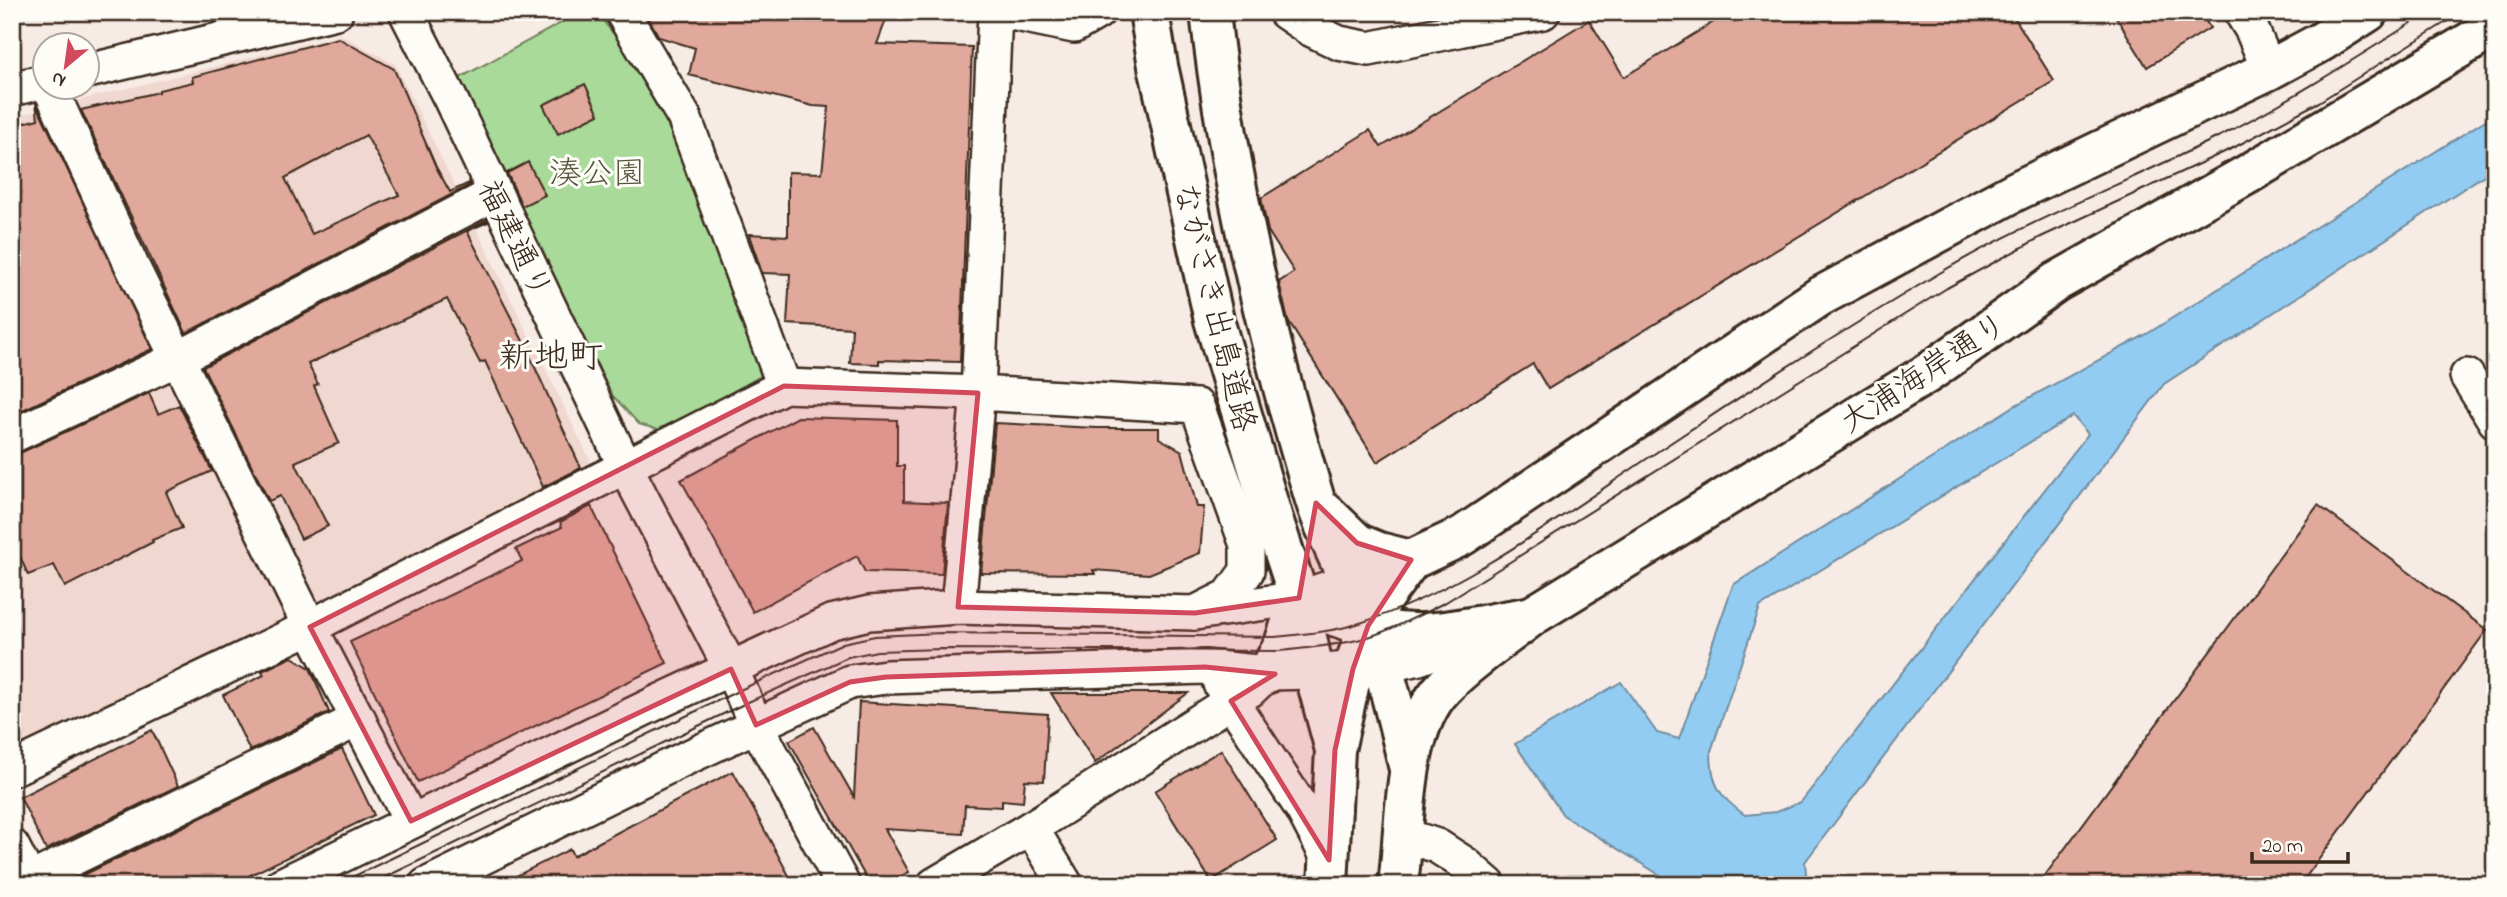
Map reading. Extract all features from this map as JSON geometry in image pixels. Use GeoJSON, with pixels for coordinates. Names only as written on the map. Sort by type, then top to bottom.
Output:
{"type":"FeatureCollection","features":[{"type":"Feature","properties":{"kind":"highway","name":"ながさき出島道路"},"geometry":{"type":"LineString","coordinates":[[1149,12],[1158,66],[1214,320],[1299,598],[1314,672],[1335,750]]}},
{"type":"Feature","properties":{"kind":"highway","name":"ながさき出島道路"},"geometry":{"type":"LineString","coordinates":[[1210,12],[1224,111],[1264,313],[1316,503],[1368,626],[1367,668],[1398,722],[1410,774]]}},
{"type":"Feature","properties":{"kind":"highway"},"geometry":{"type":"LineString","coordinates":[[1368,626],[1384,596],[1410,560],[1462,536],[1819,297],[2016,191],[2269,70],[2321,42],[2368,12]]}},
{"type":"Feature","properties":{"kind":"highway","name":"大浦海岸通り"},"geometry":{"type":"LineString","coordinates":[[1398,885],[1410,774],[1419,727],[1442,689],[1532,616],[1928,373],[2056,282],[2248,174],[2495,26]]}},
{"type":"Feature","properties":{"kind":"highway","name":"ながさき出島道路"},"geometry":{"type":"LineString","coordinates":[[1299,598],[1309,559],[1316,503]]}},
{"type":"Feature","properties":{"kind":"highway"},"geometry":{"type":"LineString","coordinates":[[1316,503],[1357,543],[1410,560]]}},
{"type":"Feature","properties":{"kind":"highway"},"geometry":{"type":"LineString","coordinates":[[1268,673],[1284,644],[1299,598],[1315,609],[1368,626],[1413,633],[1532,616]]}},
{"type":"Feature","properties":{"kind":"highway"},"geometry":{"type":"LineString","coordinates":[[1328,872],[1335,750],[1367,668]]}},
{"type":"Feature","properties":{"kind":"street"},"geometry":{"type":"LineString","coordinates":[[102,68],[336,12]]}},
{"type":"Feature","properties":{"kind":"street","name":"福建通り"},"geometry":{"type":"LineString","coordinates":[[405,12],[450,98],[625,466],[731,669],[756,725],[843,885]]}},
{"type":"Feature","properties":{"kind":"street"},"geometry":{"type":"LineString","coordinates":[[622,12],[684,117],[784,386]]}},
{"type":"Feature","properties":{"kind":"street"},"geometry":{"type":"LineString","coordinates":[[958,607],[978,393],[995,12]]}},
{"type":"Feature","properties":{"kind":"street"},"geometry":{"type":"LineString","coordinates":[[1006,12],[1074,26],[1098,12]]}},
{"type":"Feature","properties":{"kind":"street"},"geometry":{"type":"LineString","coordinates":[[1284,12],[1339,43],[1369,49],[1543,12]]}},
{"type":"Feature","properties":{"kind":"street"},"geometry":{"type":"LineString","coordinates":[[2241,12],[2269,70]]}},
{"type":"Feature","properties":{"kind":"street"},"geometry":{"type":"LineString","coordinates":[[12,89],[32,84]]}},
{"type":"Feature","properties":{"kind":"street"},"geometry":{"type":"LineString","coordinates":[[56,102],[132,266],[310,628],[411,821]]}},
{"type":"Feature","properties":{"kind":"street"},"geometry":{"type":"LineString","coordinates":[[12,436],[179,358],[494,194]]}},
{"type":"Feature","properties":{"kind":"street"},"geometry":{"type":"LineString","coordinates":[[2467,376],[2495,421]]}},
{"type":"Feature","properties":{"kind":"street"},"geometry":{"type":"LineString","coordinates":[[12,769],[310,628],[784,386],[978,393],[1197,406],[1247,545],[1247,571],[1229,596],[1195,613]]}},
{"type":"Feature","properties":{"kind":"street"},"geometry":{"type":"LineString","coordinates":[[284,884],[831,622],[869,613],[958,607],[1195,613],[1299,598],[1410,560]]}},
{"type":"Feature","properties":{"kind":"street"},"geometry":{"type":"LineString","coordinates":[[426,885],[850,682],[886,677],[1205,667],[1268,673],[1367,668],[1419,658],[1532,616]]}},
{"type":"Feature","properties":{"kind":"street"},"geometry":{"type":"LineString","coordinates":[[1205,667],[1220,683],[1303,810],[1328,872]]}},
{"type":"Feature","properties":{"kind":"street"},"geometry":{"type":"LineString","coordinates":[[934,885],[1031,828],[1250,690],[1268,673]]}},
{"type":"Feature","properties":{"kind":"street"},"geometry":{"type":"LineString","coordinates":[[12,846],[30,882],[359,719]]}},
{"type":"Feature","properties":{"kind":"street"},"geometry":{"type":"LineString","coordinates":[[1031,828],[1066,885]]}},
{"type":"Feature","properties":{"kind":"street"},"geometry":{"type":"LineString","coordinates":[[1403,835],[1437,846],[1465,864],[1489,885]]}},
{"type":"Feature","properties":{"kind":"highlighted area"},"geometry":{"type":"Polygon","coordinates":[[[784,386],[978,393],[958,607],[1195,613],[1299,598],[1316,503],[1357,543],[1411,560],[1368,626],[1353,669],[1335,750],[1329,860],[1231,701],[1275,674],[1205,667],[886,677],[850,682],[756,725],[731,669],[411,821],[310,627],[784,386]]]}},
{"type":"Feature","properties":{"kind":"shaded area"},"geometry":{"type":"Polygon","coordinates":[[[341,35],[395,64],[595,470],[12,752],[12,117],[72,102],[102,102],[102,95],[341,35]]]}},
{"type":"Feature","properties":{"kind":"green space","name":"湊公園"},"geometry":{"type":"Polygon","coordinates":[[[581,12],[596,12],[617,38],[676,136],[766,373],[662,431],[639,424],[612,395],[456,80],[581,12]]]}},
{"type":"Feature","properties":{"kind":"water"},"geometry":{"type":"Polygon","coordinates":[[[2495,114],[2495,168],[2164,384],[1805,862],[1807,885],[1676,885],[1563,815],[1515,744],[1621,682],[1657,733],[1679,739],[1733,585],[2014,406],[2147,334],[2495,114]],[[2073,416],[1760,607],[1711,751],[1715,781],[1729,802],[1745,815],[1776,812],[1801,802],[2088,434],[2073,416]]]}},
{"type":"Feature","properties":{"kind":"building"},"geometry":{"type":"Polygon","coordinates":[[[645,12],[889,12],[877,44],[972,47],[960,362],[879,360],[879,364],[850,363],[852,328],[787,324],[790,274],[762,273],[749,234],[788,236],[788,172],[822,173],[829,107],[813,106],[689,75],[695,48],[659,37],[645,12]]]}},
{"type":"Feature","properties":{"kind":"building"},"geometry":{"type":"Polygon","coordinates":[[[1730,12],[2011,12],[2054,81],[1548,389],[1533,364],[1377,462],[1288,321],[1279,282],[1294,272],[1268,231],[1261,198],[1370,130],[1381,147],[1589,20],[1624,77],[1730,12]]]}},
{"type":"Feature","properties":{"kind":"building"},"geometry":{"type":"Polygon","coordinates":[[[2113,12],[2200,12],[2210,28],[2147,67],[2113,12]]]}},
{"type":"Feature","properties":{"kind":"building"},"geometry":{"type":"Polygon","coordinates":[[[338,38],[394,69],[436,167],[450,192],[469,183],[470,185],[186,333],[81,110],[193,82],[192,77],[338,38]],[[366,135],[285,178],[312,234],[399,195],[366,135]]]}},
{"type":"Feature","properties":{"kind":"building"},"geometry":{"type":"Polygon","coordinates":[[[585,84],[599,114],[558,134],[543,105],[585,84]]]}},
{"type":"Feature","properties":{"kind":"building"},"geometry":{"type":"Polygon","coordinates":[[[36,103],[152,349],[12,415],[12,126],[38,119],[36,103]]]}},
{"type":"Feature","properties":{"kind":"building"},"geometry":{"type":"Polygon","coordinates":[[[528,162],[545,195],[522,206],[507,173],[528,162]]]}},
{"type":"Feature","properties":{"kind":"building"},"geometry":{"type":"Polygon","coordinates":[[[487,220],[488,222],[467,231],[523,341],[581,468],[543,487],[485,361],[480,363],[447,299],[308,364],[318,384],[314,386],[339,443],[295,462],[328,526],[301,539],[280,496],[269,501],[203,367],[487,220]]]}},
{"type":"Feature","properties":{"kind":"building"},"geometry":{"type":"Polygon","coordinates":[[[149,393],[158,414],[179,405],[212,471],[166,492],[182,528],[152,540],[153,542],[65,587],[54,565],[28,575],[18,552],[12,554],[12,455],[149,393]]]}},
{"type":"Feature","properties":{"kind":"building"},"geometry":{"type":"Polygon","coordinates":[[[798,417],[897,420],[897,466],[904,466],[904,501],[948,503],[942,574],[865,572],[857,556],[753,612],[681,480],[798,417]]]}},
{"type":"Feature","properties":{"kind":"building"},"geometry":{"type":"Polygon","coordinates":[[[995,423],[1159,428],[1159,438],[1182,451],[1197,507],[1204,507],[1200,553],[1149,574],[1093,570],[1095,574],[981,573],[995,423]]]}},
{"type":"Feature","properties":{"kind":"building"},"geometry":{"type":"Polygon","coordinates":[[[2318,505],[2487,630],[2300,885],[2038,885],[2318,505]]]}},
{"type":"Feature","properties":{"kind":"building"},"geometry":{"type":"Polygon","coordinates":[[[591,506],[667,663],[418,782],[350,642],[522,561],[516,549],[562,527],[560,522],[591,506]]]}},
{"type":"Feature","properties":{"kind":"building"},"geometry":{"type":"Polygon","coordinates":[[[292,657],[310,668],[329,712],[250,751],[223,695],[264,675],[262,671],[292,657]]]}},
{"type":"Feature","properties":{"kind":"building"},"geometry":{"type":"Polygon","coordinates":[[[1051,693],[1188,693],[1095,763],[1051,693]]]}},
{"type":"Feature","properties":{"kind":"building"},"geometry":{"type":"Polygon","coordinates":[[[859,702],[1048,714],[1044,781],[1025,780],[1023,802],[1002,800],[1002,807],[965,805],[963,834],[885,829],[909,872],[885,885],[870,885],[789,741],[814,727],[854,797],[859,702]]]}},
{"type":"Feature","properties":{"kind":"building"},"geometry":{"type":"Polygon","coordinates":[[[152,730],[178,786],[46,850],[20,797],[152,730]]]}},
{"type":"Feature","properties":{"kind":"building"},"geometry":{"type":"Polygon","coordinates":[[[342,749],[374,815],[230,885],[65,884],[342,749]]]}},
{"type":"Feature","properties":{"kind":"building"},"geometry":{"type":"Polygon","coordinates":[[[1221,750],[1277,840],[1211,881],[1155,791],[1221,750]]]}},
{"type":"Feature","properties":{"kind":"building"},"geometry":{"type":"Polygon","coordinates":[[[733,771],[794,885],[498,885],[570,849],[573,856],[733,771]]]}},
{"type":"Feature","properties":{"kind":"tram line"},"geometry":{"type":"LineString","coordinates":[[336,885],[843,643],[875,636],[941,633],[1275,637],[1339,629],[1400,608],[1440,590],[1520,544],[1702,422],[1938,274],[2044,218],[2188,152],[2277,106],[2429,12]]}},
{"type":"Feature","properties":{"kind":"tram line"},"geometry":{"type":"LineString","coordinates":[[369,885],[746,703],[848,657],[877,651],[941,649],[1279,651],[1351,641],[1394,627],[1446,602],[1947,288],[2041,237],[2233,148],[2319,102],[2462,12]]}},
{"type":"Feature","properties":{"kind":"district","name":"新地町"},"geometry":{"type":"Point","coordinates":[551,355]}}]}
